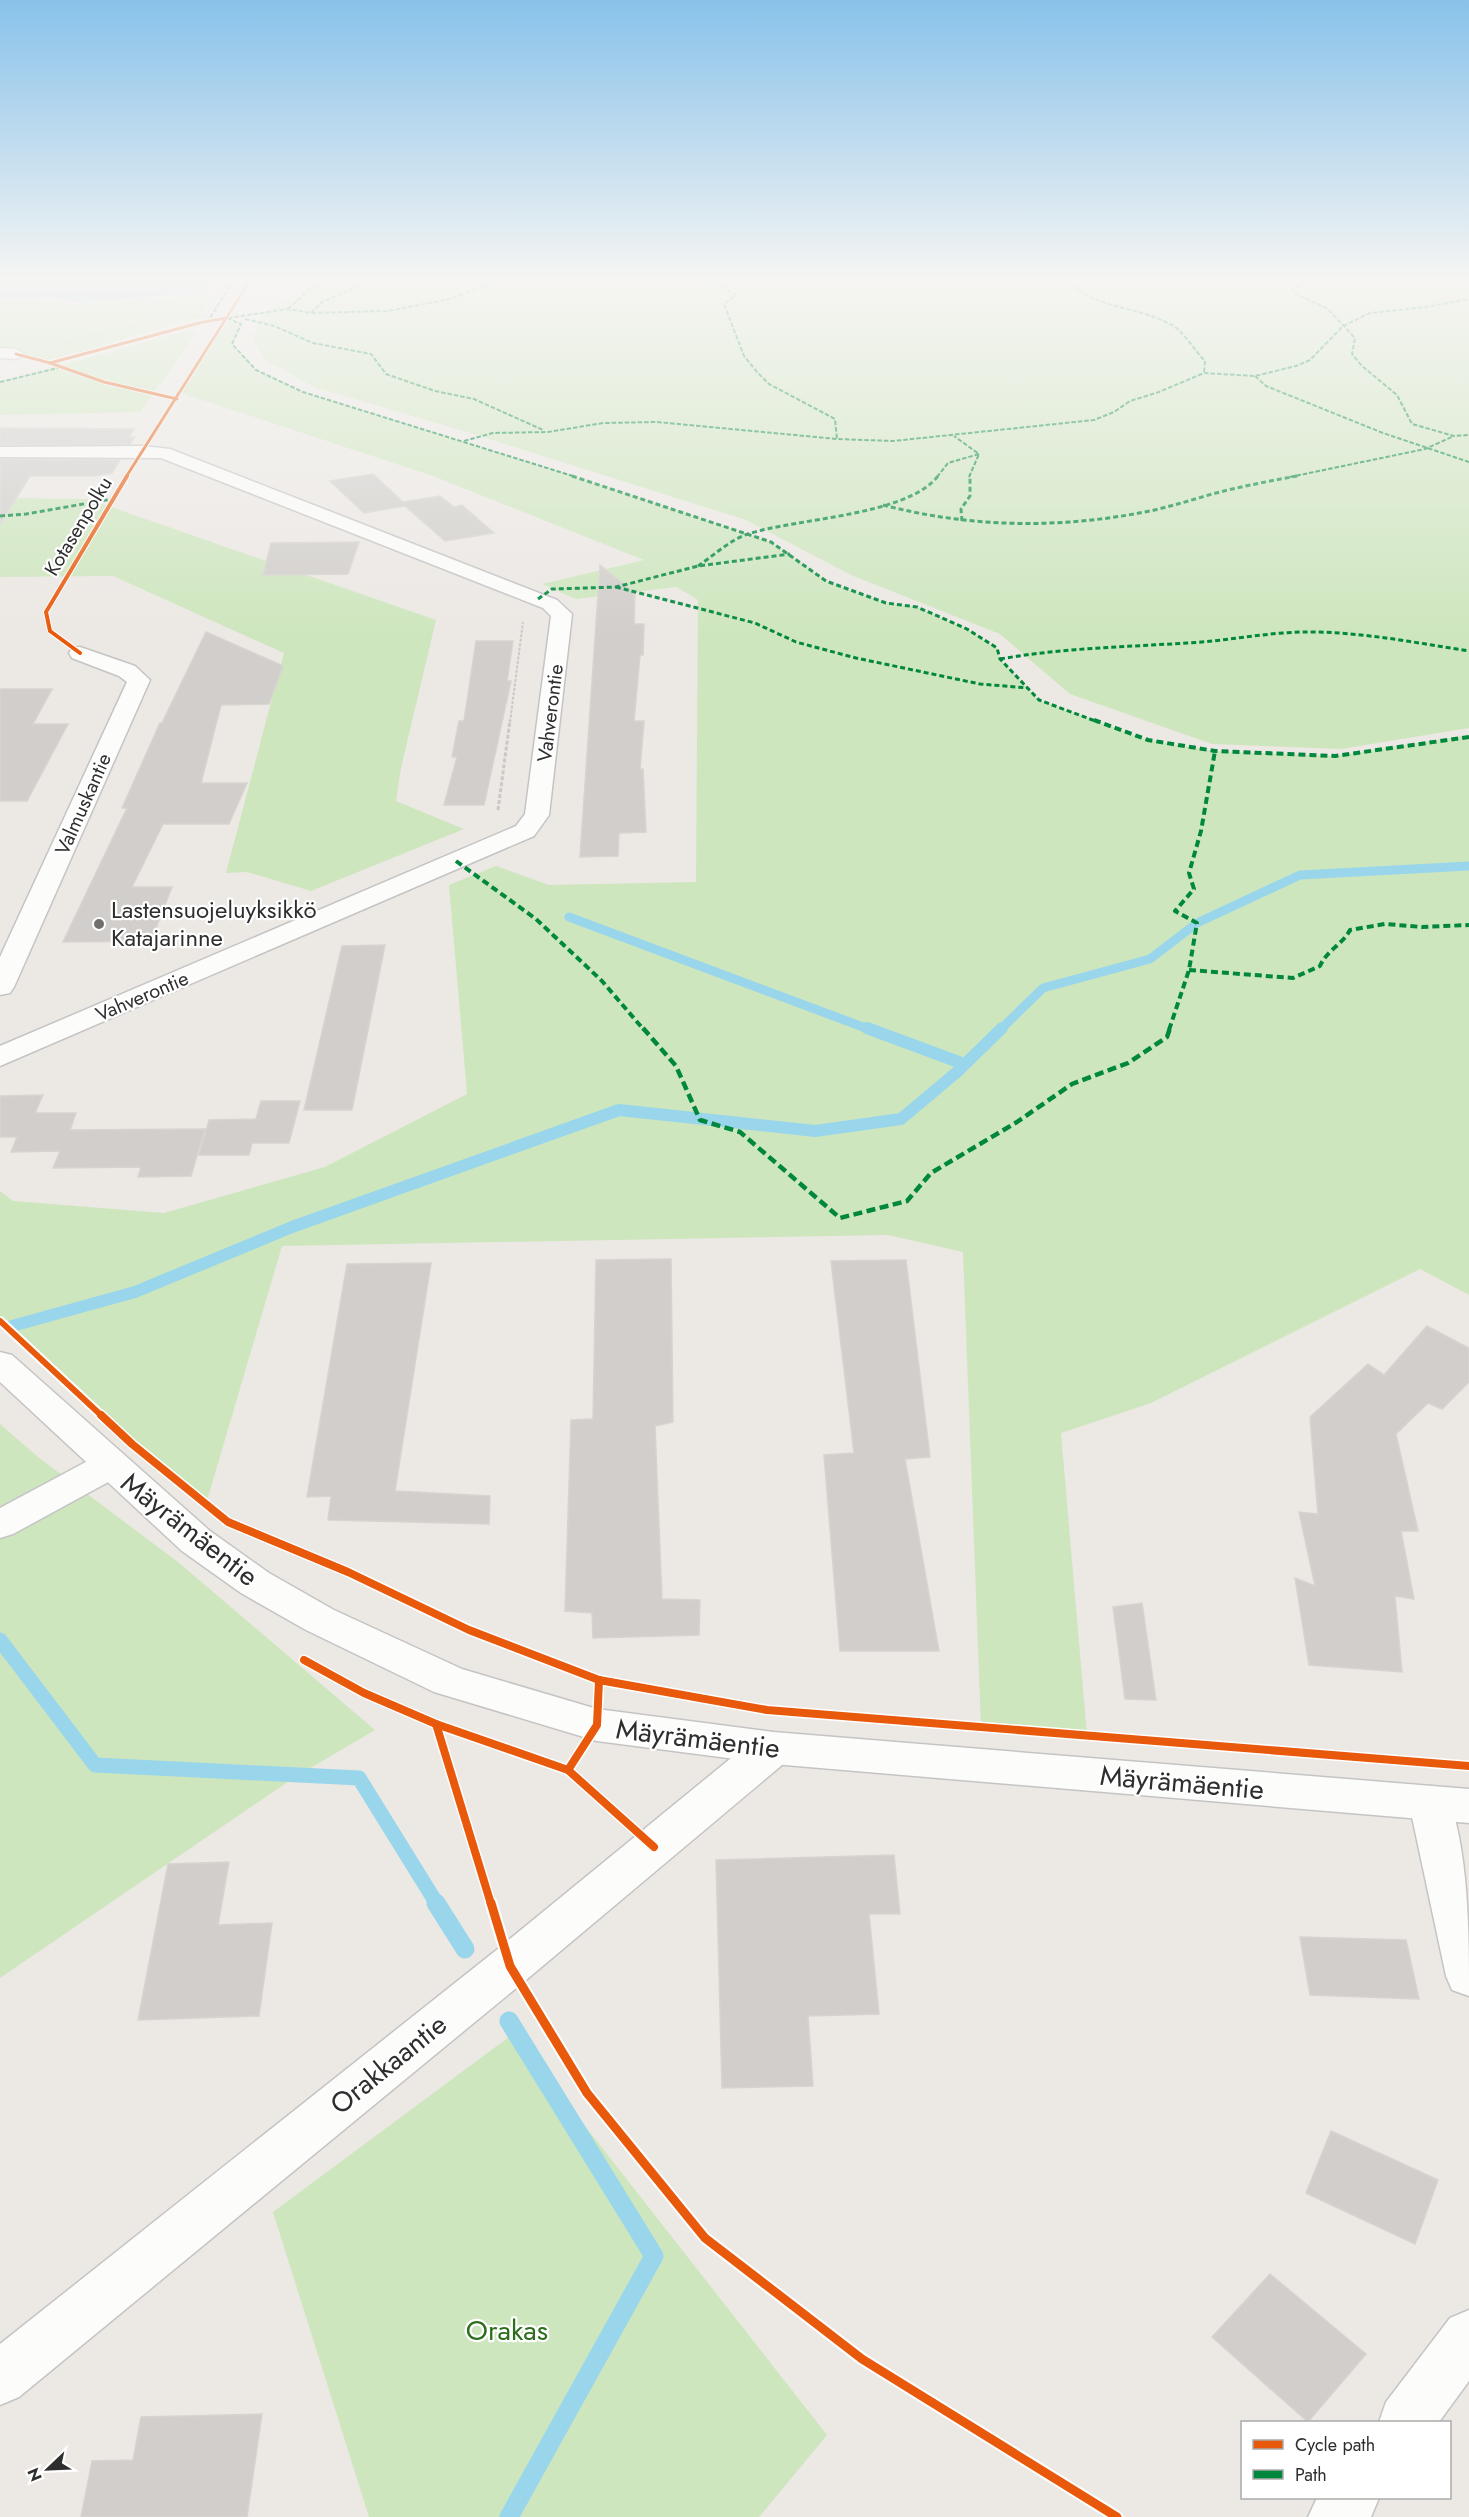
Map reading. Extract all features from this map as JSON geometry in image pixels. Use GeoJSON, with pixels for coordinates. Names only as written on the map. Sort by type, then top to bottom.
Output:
{"type":"FeatureCollection","features":[{"type":"Feature","properties":{"kind":"street","name":"Vahverontie"},"geometry":{"type":"LineString","coordinates":[[0,452],[143,451],[164,453],[550,604],[562,614],[537,815],[525,831],[0,1057]]}},
{"type":"Feature","properties":{"kind":"street","name":"Valmuskantie"},"geometry":{"type":"LineString","coordinates":[[0,987],[139,681],[127,671],[80,653]]}},
{"type":"Feature","properties":{"kind":"street","name":"Mäyrämäentie"},"geometry":{"type":"LineString","coordinates":[[0,1363],[196,1541],[255,1583],[320,1620],[449,1681],[597,1725],[773,1748],[1450,1804]]}},
{"type":"Feature","properties":{"kind":"street"},"geometry":{"type":"LineString","coordinates":[[0,1525],[110,1465]]}},
{"type":"Feature","properties":{"kind":"street","name":"Orakkaantie"},"geometry":{"type":"LineString","coordinates":[[0,2378],[510,1966],[773,1748]]}},
{"type":"Feature","properties":{"kind":"street"},"geometry":{"type":"LineString","coordinates":[[1450,1804],[1469,1976]]}},
{"type":"Feature","properties":{"kind":"street"},"geometry":{"type":"LineString","coordinates":[[1407,2421],[1469,2336]]}},
{"type":"Feature","properties":{"kind":"street"},"geometry":{"type":"LineString","coordinates":[[1337,2517],[1350,2499]]}},
{"type":"Feature","properties":{"kind":"path"},"geometry":{"type":"LineString","coordinates":[[496,820],[524,621]]}},
{"type":"Feature","properties":{"kind":"green space"},"geometry":{"type":"Polygon","coordinates":[[[0,399],[149,399],[140,412],[0,415],[0,399]]]}},
{"type":"Feature","properties":{"kind":"green space"},"geometry":{"type":"Polygon","coordinates":[[[201,399],[327,399],[605,486],[771,542],[826,581],[886,603],[917,607],[967,629],[997,648],[1000,659],[1039,700],[1148,740],[1215,751],[1335,756],[1469,735],[1469,1295],[1420,1269],[1151,1403],[1061,1433],[1087,1735],[981,1727],[963,1252],[888,1235],[282,1246],[206,1504],[0,1321],[0,1191],[13,1201],[164,1213],[325,1167],[467,1094],[449,885],[496,866],[549,885],[696,882],[698,600],[677,587],[576,599],[542,584],[644,560],[433,476],[201,399]]]}},
{"type":"Feature","properties":{"kind":"green space"},"geometry":{"type":"Polygon","coordinates":[[[356,399],[1469,399],[1469,728],[1341,749],[1212,744],[1070,694],[1000,634],[851,575],[746,520],[356,399]]]}},
{"type":"Feature","properties":{"kind":"green space"},"geometry":{"type":"Polygon","coordinates":[[[0,498],[88,499],[436,620],[401,768],[396,801],[464,829],[311,891],[247,872],[226,873],[284,653],[113,576],[0,577],[0,498]]]}},
{"type":"Feature","properties":{"kind":"green space"},"geometry":{"type":"Polygon","coordinates":[[[0,1424],[38,1457],[178,1562],[375,1730],[292,1779],[0,1978],[0,1424]]]}},
{"type":"Feature","properties":{"kind":"green space","name":"Orakas"},"geometry":{"type":"Polygon","coordinates":[[[513,2034],[827,2435],[759,2517],[369,2517],[273,2212],[513,2034]]]}},
{"type":"Feature","properties":{"kind":"building"},"geometry":{"type":"Polygon","coordinates":[[[0,428],[134,429],[129,438],[135,437],[130,444],[0,445],[0,428]]]}},
{"type":"Feature","properties":{"kind":"building"},"geometry":{"type":"Polygon","coordinates":[[[0,459],[120,460],[112,473],[95,476],[30,476],[0,524],[0,459]]]}},
{"type":"Feature","properties":{"kind":"building"},"geometry":{"type":"Polygon","coordinates":[[[373,474],[403,502],[440,496],[454,507],[462,505],[494,533],[445,541],[405,506],[364,513],[330,481],[373,474]]]}},
{"type":"Feature","properties":{"kind":"building"},"geometry":{"type":"Polygon","coordinates":[[[359,542],[348,574],[263,575],[271,543],[359,542]]]}},
{"type":"Feature","properties":{"kind":"building"},"geometry":{"type":"Polygon","coordinates":[[[600,565],[635,593],[634,624],[644,624],[643,655],[640,655],[634,721],[644,721],[640,769],[643,769],[646,832],[619,833],[618,856],[580,857],[600,565]]]}},
{"type":"Feature","properties":{"kind":"building"},"geometry":{"type":"Polygon","coordinates":[[[206,632],[283,666],[269,704],[221,705],[201,783],[247,783],[229,824],[163,824],[132,887],[172,887],[151,941],[63,942],[127,808],[122,808],[160,723],[206,632]]]}},
{"type":"Feature","properties":{"kind":"building"},"geometry":{"type":"Polygon","coordinates":[[[476,641],[513,641],[507,681],[511,681],[484,805],[444,805],[457,757],[452,757],[459,721],[464,721],[476,641]]]}},
{"type":"Feature","properties":{"kind":"building"},"geometry":{"type":"Polygon","coordinates":[[[0,689],[52,689],[33,724],[68,724],[27,801],[0,801],[0,689]]]}},
{"type":"Feature","properties":{"kind":"building"},"geometry":{"type":"Polygon","coordinates":[[[385,945],[352,1110],[304,1110],[342,946],[385,945]]]}},
{"type":"Feature","properties":{"kind":"building"},"geometry":{"type":"Polygon","coordinates":[[[43,1095],[35,1113],[76,1113],[70,1130],[205,1129],[191,1176],[138,1177],[141,1167],[53,1168],[60,1151],[11,1152],[17,1137],[0,1137],[0,1096],[43,1095]]]}},
{"type":"Feature","properties":{"kind":"building"},"geometry":{"type":"Polygon","coordinates":[[[261,1101],[300,1101],[289,1143],[252,1143],[249,1155],[199,1155],[209,1120],[256,1119],[261,1101]]]}},
{"type":"Feature","properties":{"kind":"building"},"geometry":{"type":"Polygon","coordinates":[[[671,1259],[673,1422],[655,1426],[662,1599],[700,1600],[699,1635],[593,1638],[592,1613],[565,1611],[571,1420],[593,1419],[596,1260],[671,1259]]]}},
{"type":"Feature","properties":{"kind":"building"},"geometry":{"type":"Polygon","coordinates":[[[906,1260],[930,1457],[905,1459],[939,1651],[840,1651],[824,1455],[854,1453],[831,1261],[906,1260]]]}},
{"type":"Feature","properties":{"kind":"building"},"geometry":{"type":"Polygon","coordinates":[[[431,1263],[395,1491],[490,1496],[489,1524],[328,1520],[331,1496],[307,1497],[347,1264],[431,1263]]]}},
{"type":"Feature","properties":{"kind":"building"},"geometry":{"type":"Polygon","coordinates":[[[1427,1326],[1469,1348],[1469,1382],[1442,1409],[1428,1403],[1396,1434],[1418,1531],[1401,1531],[1414,1599],[1395,1596],[1402,1672],[1309,1665],[1295,1578],[1315,1586],[1299,1512],[1318,1514],[1310,1417],[1368,1364],[1384,1375],[1427,1326]]]}},
{"type":"Feature","properties":{"kind":"building"},"geometry":{"type":"Polygon","coordinates":[[[1142,1603],[1156,1700],[1125,1699],[1113,1607],[1142,1603]]]}},
{"type":"Feature","properties":{"kind":"building"},"geometry":{"type":"Polygon","coordinates":[[[894,1855],[900,1914],[869,1914],[879,2014],[808,2016],[813,2086],[722,2088],[716,1860],[894,1855]]]}},
{"type":"Feature","properties":{"kind":"building"},"geometry":{"type":"Polygon","coordinates":[[[229,1862],[218,1925],[272,1923],[259,2016],[138,2020],[168,1864],[229,1862]]]}},
{"type":"Feature","properties":{"kind":"building"},"geometry":{"type":"Polygon","coordinates":[[[1300,1937],[1406,1940],[1419,1999],[1310,1995],[1300,1937]]]}},
{"type":"Feature","properties":{"kind":"building"},"geometry":{"type":"Polygon","coordinates":[[[1331,2131],[1438,2180],[1415,2244],[1306,2193],[1331,2131]]]}},
{"type":"Feature","properties":{"kind":"building"},"geometry":{"type":"Polygon","coordinates":[[[1270,2274],[1366,2354],[1307,2421],[1212,2337],[1270,2274]]]}},
{"type":"Feature","properties":{"kind":"building"},"geometry":{"type":"Polygon","coordinates":[[[262,2414],[247,2517],[81,2517],[92,2461],[133,2460],[141,2417],[262,2414]]]}},
{"type":"Feature","properties":{"kind":"waterway"},"geometry":{"type":"LineString","coordinates":[[1000,1030],[1043,988],[1150,959],[1197,923],[1300,875],[1469,866]]}},
{"type":"Feature","properties":{"kind":"waterway"},"geometry":{"type":"LineString","coordinates":[[569,917],[871,1030]]}},
{"type":"Feature","properties":{"kind":"waterway"},"geometry":{"type":"LineString","coordinates":[[867,1028],[964,1064]]}},
{"type":"Feature","properties":{"kind":"waterway"},"geometry":{"type":"LineString","coordinates":[[12,1326],[135,1292],[292,1227],[619,1110],[815,1131],[901,1119],[957,1072],[1002,1028]]}},
{"type":"Feature","properties":{"kind":"waterway"},"geometry":{"type":"LineString","coordinates":[[0,1640],[95,1765],[359,1778],[437,1904]]}},
{"type":"Feature","properties":{"kind":"waterway"},"geometry":{"type":"LineString","coordinates":[[436,1903],[465,1949]]}},
{"type":"Feature","properties":{"kind":"waterway"},"geometry":{"type":"LineString","coordinates":[[509,2021],[654,2256],[509,2517]]}},
{"type":"Feature","properties":{"kind":"marked path"},"geometry":{"type":"LineString","coordinates":[[327,399],[605,486],[771,542],[826,581],[886,603],[917,607],[967,629],[997,648],[1000,659],[1039,700],[1148,740],[1215,751],[1335,756],[1469,737]]}},
{"type":"Feature","properties":{"kind":"marked path"},"geometry":{"type":"LineString","coordinates":[[475,399],[543,430]]}},
{"type":"Feature","properties":{"kind":"marked path"},"geometry":{"type":"LineString","coordinates":[[798,399],[835,419],[837,439]]}},
{"type":"Feature","properties":{"kind":"marked path"},"geometry":{"type":"LineString","coordinates":[[464,441],[493,433],[548,432],[603,423],[657,422],[837,439],[893,441],[1094,420],[1114,412],[1135,399]]}},
{"type":"Feature","properties":{"kind":"marked path"},"geometry":{"type":"LineString","coordinates":[[1300,399],[1383,433],[1469,462]]}},
{"type":"Feature","properties":{"kind":"marked path"},"geometry":{"type":"LineString","coordinates":[[1400,399],[1412,424],[1454,436],[1469,435]]}},
{"type":"Feature","properties":{"kind":"marked path"},"geometry":{"type":"LineString","coordinates":[[698,566],[746,534],[893,503],[930,486],[948,463],[979,454],[954,436]]}},
{"type":"Feature","properties":{"kind":"marked path"},"geometry":{"type":"LineString","coordinates":[[883,505],[916,514],[982,523],[1048,524],[1082,521],[1149,511],[1224,491],[1425,449],[1454,436]]}},
{"type":"Feature","properties":{"kind":"marked path"},"geometry":{"type":"LineString","coordinates":[[962,521],[961,509],[970,496],[968,479],[979,454]]}},
{"type":"Feature","properties":{"kind":"marked path"},"geometry":{"type":"LineString","coordinates":[[0,516],[26,514],[112,499]]}},
{"type":"Feature","properties":{"kind":"marked path"},"geometry":{"type":"LineString","coordinates":[[538,599],[552,589],[616,587],[698,566],[790,554]]}},
{"type":"Feature","properties":{"kind":"marked path"},"geometry":{"type":"LineString","coordinates":[[616,587],[755,623],[796,642],[856,658],[980,684],[1028,688]]}},
{"type":"Feature","properties":{"kind":"marked path"},"geometry":{"type":"LineString","coordinates":[[1000,659],[1046,651],[1193,643],[1251,635],[1313,632],[1378,636],[1469,651]]}},
{"type":"Feature","properties":{"kind":"marked path"},"geometry":{"type":"LineString","coordinates":[[456,861],[536,919],[602,981],[676,1066],[700,1120],[740,1132],[840,1218],[907,1201],[931,1173],[1017,1122],[1072,1084],[1128,1063],[1167,1037],[1189,970],[1197,923],[1175,911],[1194,889],[1189,873],[1201,831],[1215,751]]}},
{"type":"Feature","properties":{"kind":"marked path"},"geometry":{"type":"LineString","coordinates":[[1189,970],[1293,978],[1320,966],[1325,954],[1345,940],[1350,930],[1385,924],[1422,927],[1469,925]]}},
{"type":"Feature","properties":{"kind":"cycle path","name":"Kotasenpolku"},"geometry":{"type":"LineString","coordinates":[[80,653],[50,631],[46,612],[112,499],[175,399]]}},
{"type":"Feature","properties":{"kind":"cycle path"},"geometry":{"type":"LineString","coordinates":[[0,1321],[132,1444],[228,1522],[348,1572],[469,1630],[599,1680],[767,1710],[1469,1766]]}},
{"type":"Feature","properties":{"kind":"cycle path"},"geometry":{"type":"LineString","coordinates":[[304,1660],[364,1693],[436,1724],[568,1770],[597,1725],[599,1680]]}},
{"type":"Feature","properties":{"kind":"cycle path"},"geometry":{"type":"LineString","coordinates":[[436,1724],[510,1966],[587,2093],[705,2238],[862,2359],[1117,2517]]}},
{"type":"Feature","properties":{"kind":"cycle path"},"geometry":{"type":"LineString","coordinates":[[568,1770],[654,1847]]}},
{"type":"Feature","properties":{"kind":"place","name":"Lastensuojeluyksikkö Katajarinne"},"geometry":{"type":"Point","coordinates":[99,924]}}]}
